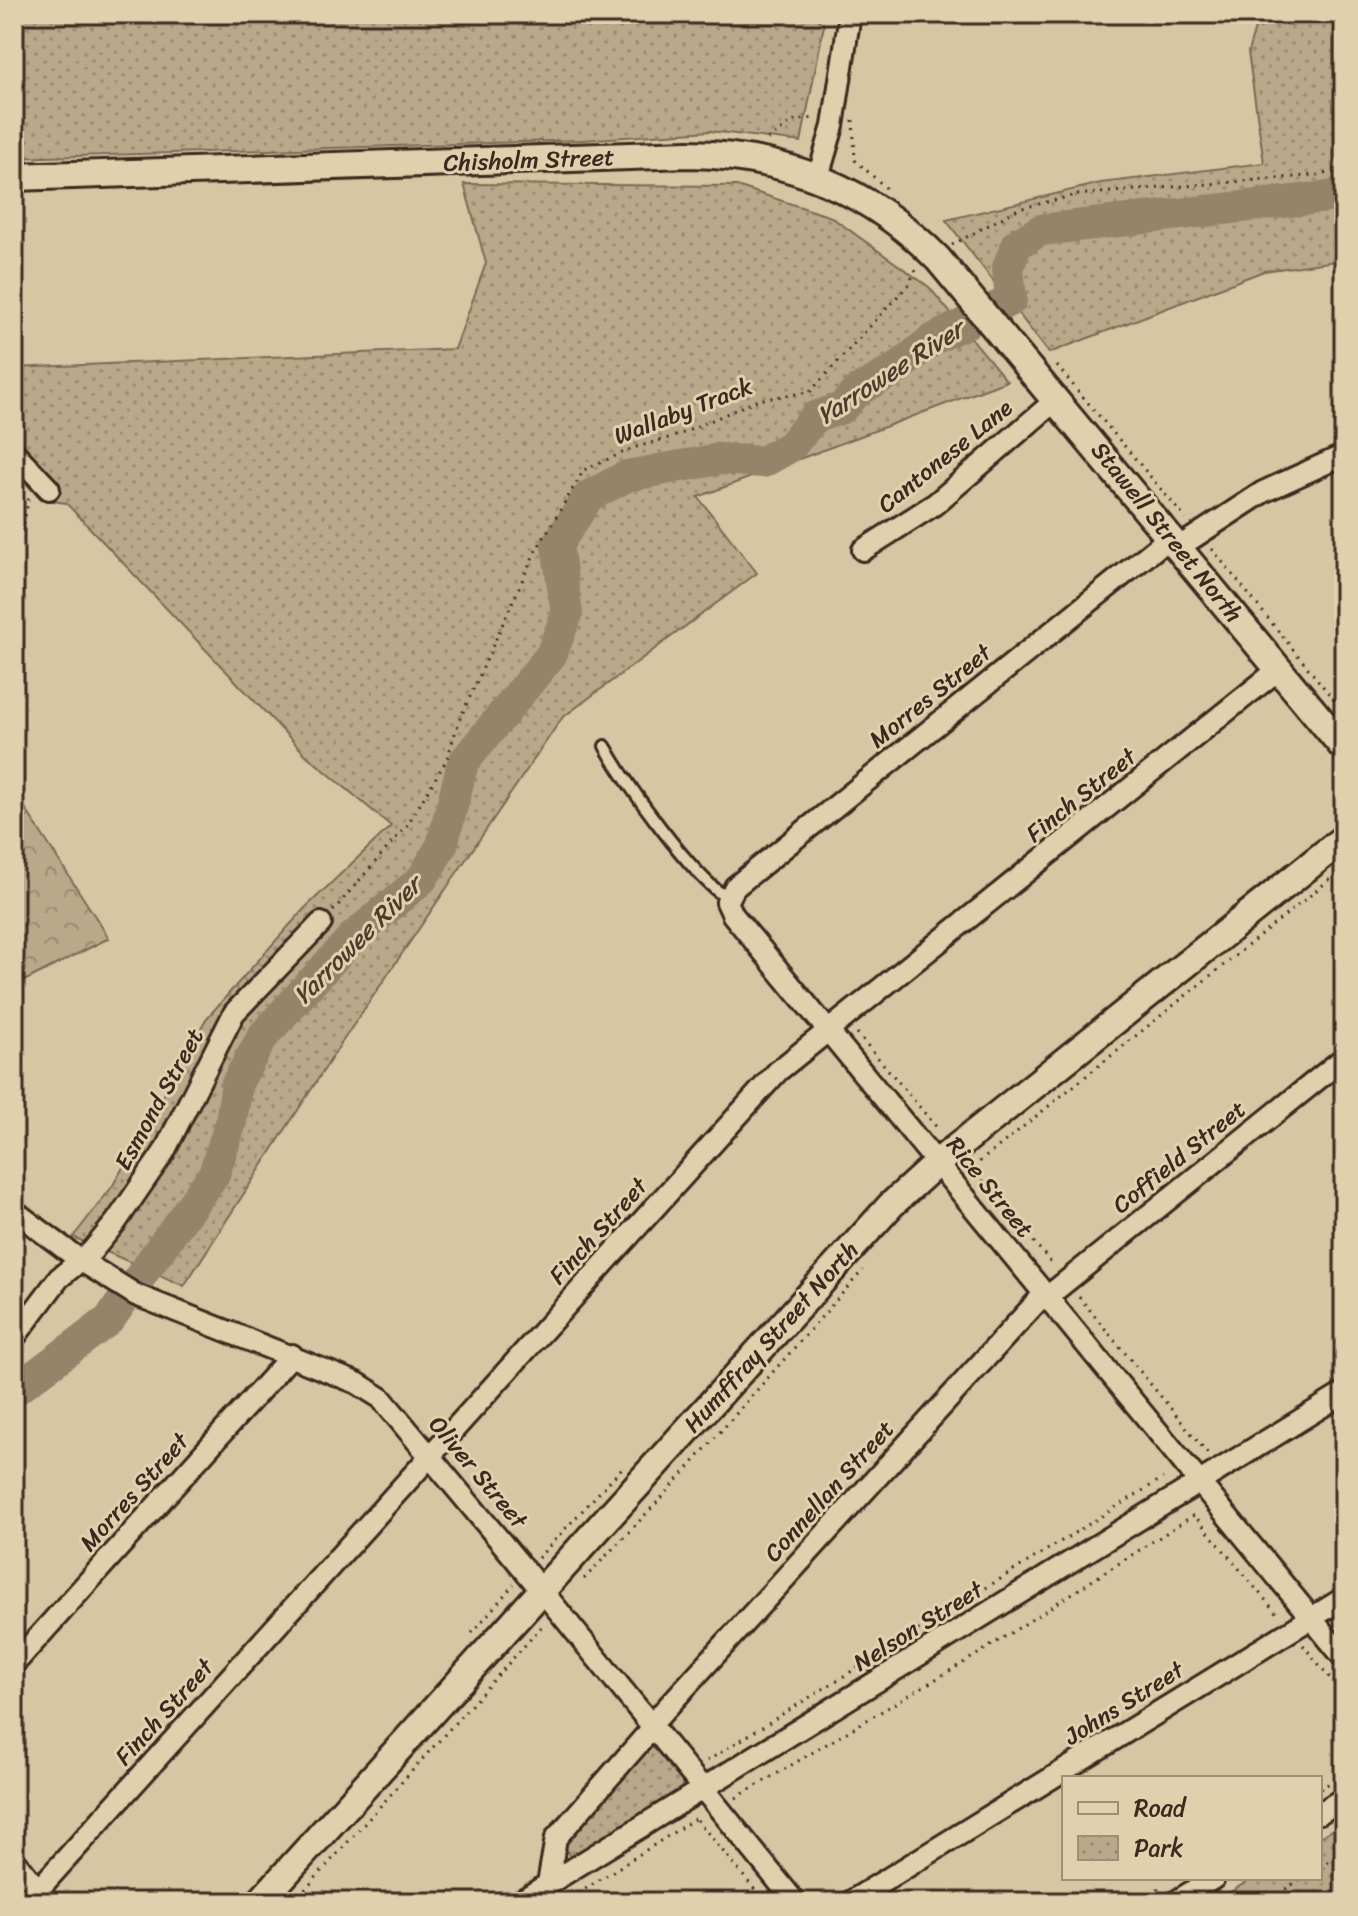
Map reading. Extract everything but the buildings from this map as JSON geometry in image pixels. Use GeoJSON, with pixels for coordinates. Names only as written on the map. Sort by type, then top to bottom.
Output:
{"type":"FeatureCollection","features":[{"type":"Feature","properties":{"kind":"street"},"geometry":{"type":"LineString","coordinates":[[818,177],[834,119],[850,14]]}},
{"type":"Feature","properties":{"kind":"street","name":"Chisholm Street"},"geometry":{"type":"LineString","coordinates":[[14,177],[688,154],[769,161],[818,177],[943,247],[968,292],[994,322]]}},
{"type":"Feature","properties":{"kind":"street","name":"Stawell Street North"},"geometry":{"type":"LineString","coordinates":[[994,322],[1057,399],[1182,539],[1279,669],[1344,748]]}},
{"type":"Feature","properties":{"kind":"street","name":"Cantonese Lane"},"geometry":{"type":"LineString","coordinates":[[863,550],[935,504],[1057,399]]}},
{"type":"Feature","properties":{"kind":"street","name":"Morres Street"},"geometry":{"type":"LineString","coordinates":[[727,898],[743,880],[1182,539],[1263,492],[1344,455]]}},
{"type":"Feature","properties":{"kind":"street"},"geometry":{"type":"LineString","coordinates":[[20,459],[49,489]]}},
{"type":"Feature","properties":{"kind":"street","name":"Finch Street"},"geometry":{"type":"LineString","coordinates":[[38,1898],[778,1071],[1279,669]]}},
{"type":"Feature","properties":{"kind":"street","name":"Humffray Street North"},"geometry":{"type":"LineString","coordinates":[[260,1902],[550,1600],[878,1218],[945,1173],[1344,838]]}},
{"type":"Feature","properties":{"kind":"street","name":"Rice Street"},"geometry":{"type":"LineString","coordinates":[[727,898],[733,915],[1344,1658]]}},
{"type":"Feature","properties":{"kind":"street","name":"Esmond Street"},"geometry":{"type":"LineString","coordinates":[[14,1338],[59,1278],[116,1222],[164,1152],[234,1013],[321,923]]}},
{"type":"Feature","properties":{"kind":"street","name":"Coffield Street"},"geometry":{"type":"LineString","coordinates":[[1046,1296],[1344,1058]]}},
{"type":"Feature","properties":{"kind":"street","name":"Oliver Street"},"geometry":{"type":"LineString","coordinates":[[14,1211],[80,1260],[136,1295],[292,1355],[370,1390],[431,1456],[795,1902]]}},
{"type":"Feature","properties":{"kind":"street","name":"Connellan Street"},"geometry":{"type":"LineString","coordinates":[[548,1884],[556,1838],[653,1725],[1046,1296]]}},
{"type":"Feature","properties":{"kind":"street","name":"Morres Street"},"geometry":{"type":"LineString","coordinates":[[14,1664],[292,1355]]}},
{"type":"Feature","properties":{"kind":"street","name":"Nelson Street"},"geometry":{"type":"LineString","coordinates":[[519,1902],[1344,1393]]}},
{"type":"Feature","properties":{"kind":"street","name":"Johns Street"},"geometry":{"type":"LineString","coordinates":[[850,1902],[1344,1598]]}},
{"type":"Feature","properties":{"kind":"street"},"geometry":{"type":"LineString","coordinates":[[1322,1812],[1344,1798]]}},
{"type":"Feature","properties":{"kind":"street"},"geometry":{"type":"LineString","coordinates":[[14,1860],[38,1898]]}},
{"type":"Feature","properties":{"kind":"street"},"geometry":{"type":"LineString","coordinates":[[1175,1902],[1211,1880]]}},
{"type":"Feature","properties":{"kind":"lane","name":"Rice Street"},"geometry":{"type":"LineString","coordinates":[[605,746],[670,837],[710,886],[727,898]]}},
{"type":"Feature","properties":{"kind":"path"},"geometry":{"type":"LineString","coordinates":[[767,142],[797,120],[856,120],[855,160],[895,195]]}},
{"type":"Feature","properties":{"kind":"path","name":"Wallaby Track"},"geometry":{"type":"LineString","coordinates":[[321,923],[363,880],[408,824],[447,759],[459,721],[535,552],[584,470],[633,448],[679,435],[757,400],[810,392],[908,285],[922,260],[1000,217],[1076,195],[1303,177],[1344,170]]}},
{"type":"Feature","properties":{"kind":"path"},"geometry":{"type":"LineString","coordinates":[[1050,359],[1182,539],[1344,711]]}},
{"type":"Feature","properties":{"kind":"path"},"geometry":{"type":"LineString","coordinates":[[14,571],[29,499],[20,459]]}},
{"type":"Feature","properties":{"kind":"path"},"geometry":{"type":"LineString","coordinates":[[945,1173],[972,1168],[1344,868]]}},
{"type":"Feature","properties":{"kind":"path"},"geometry":{"type":"LineString","coordinates":[[855,1030],[939,1130]]}},
{"type":"Feature","properties":{"kind":"path"},"geometry":{"type":"LineString","coordinates":[[972,1168],[1221,1470]]}},
{"type":"Feature","properties":{"kind":"path"},"geometry":{"type":"LineString","coordinates":[[294,1902],[550,1600],[667,1492],[870,1262]]}},
{"type":"Feature","properties":{"kind":"path"},"geometry":{"type":"LineString","coordinates":[[707,1761],[1163,1478]]}},
{"type":"Feature","properties":{"kind":"path"},"geometry":{"type":"LineString","coordinates":[[734,1799],[978,1654],[1194,1515],[1344,1695]]}},
{"type":"Feature","properties":{"kind":"path"},"geometry":{"type":"LineString","coordinates":[[1322,1788],[1344,1774]]}},
{"type":"Feature","properties":{"kind":"path"},"geometry":{"type":"LineString","coordinates":[[690,1810],[765,1902]]}},
{"type":"Feature","properties":{"kind":"path"},"geometry":{"type":"LineString","coordinates":[[565,1902],[696,1818]]}},
{"type":"Feature","properties":{"kind":"path"},"geometry":{"type":"LineString","coordinates":[[1322,1866],[1344,1851]]}},
{"type":"Feature","properties":{"kind":"path"},"geometry":{"type":"LineString","coordinates":[[1137,1902],[1172,1880]]}},
{"type":"Feature","properties":{"kind":"path"},"geometry":{"type":"LineString","coordinates":[[1265,1902],[1300,1880]]}},
{"type":"Feature","properties":{"kind":"green space"},"geometry":{"type":"Polygon","coordinates":[[[14,14],[812,14],[824,25],[801,142],[710,131],[582,140],[14,158],[14,14]]]}},
{"type":"Feature","properties":{"kind":"green space"},"geometry":{"type":"Polygon","coordinates":[[[1259,14],[1344,14],[1344,260],[1264,271],[1049,353],[946,220],[1101,183],[1264,163],[1248,52],[1259,14]]]}},
{"type":"Feature","properties":{"kind":"green space"},"geometry":{"type":"Polygon","coordinates":[[[464,184],[737,186],[831,217],[929,287],[1007,381],[698,497],[757,573],[562,718],[342,1042],[184,1286],[73,1237],[112,1187],[206,1019],[304,909],[391,826],[306,755],[66,503],[40,499],[14,470],[14,368],[455,349],[486,263],[464,184]]]}},
{"type":"Feature","properties":{"kind":"green space"},"geometry":{"type":"Polygon","coordinates":[[[14,791],[109,938],[14,986],[14,791]]]}},
{"type":"Feature","properties":{"kind":"green space"},"geometry":{"type":"Polygon","coordinates":[[[649,1746],[664,1754],[683,1778],[681,1792],[575,1857],[569,1855],[566,1849],[569,1838],[649,1746]]]}},
{"type":"Feature","properties":{"kind":"green space"},"geometry":{"type":"Polygon","coordinates":[[[1344,1822],[1344,1902],[1214,1902],[1250,1880],[1322,1880],[1322,1836],[1344,1822]]]}},
{"type":"Feature","properties":{"kind":"waterway","name":"Yarrowee River"},"geometry":{"type":"LineString","coordinates":[[14,1391],[109,1320],[214,1174],[231,1122],[237,1083],[263,1036],[352,938],[422,879],[442,845],[463,763],[551,655],[567,614],[557,545],[589,496],[627,476],[719,459],[763,462],[791,446],[815,417],[842,408],[857,391],[896,369],[932,340],[1011,300],[1008,267],[1017,244],[1041,230],[1344,195]]}}]}
